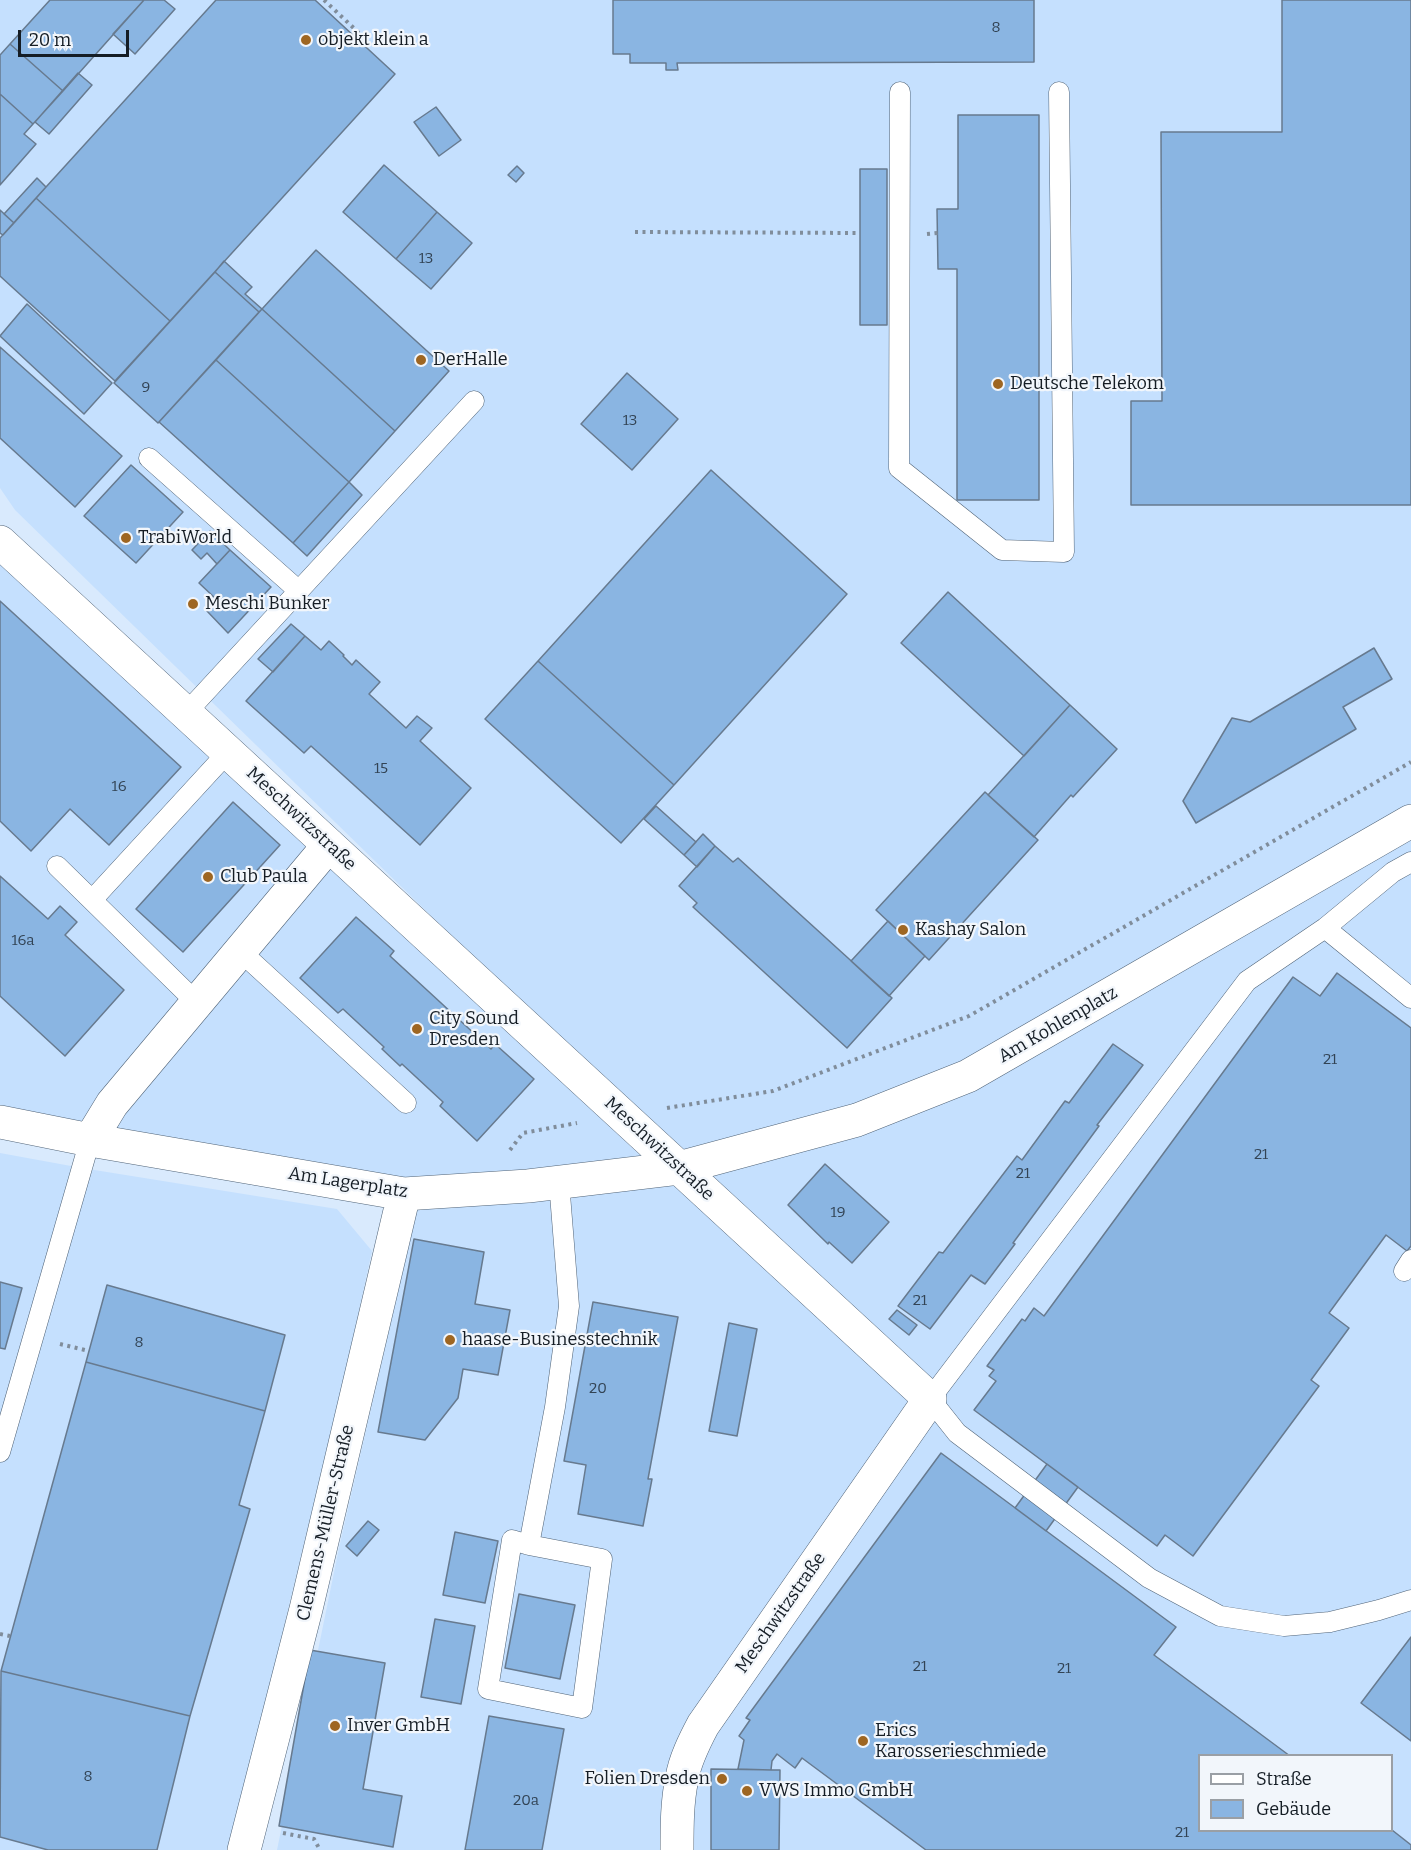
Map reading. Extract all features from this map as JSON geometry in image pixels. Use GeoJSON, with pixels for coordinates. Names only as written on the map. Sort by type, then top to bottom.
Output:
{"type":"FeatureCollection","features":[{"type":"Feature","properties":{"kind":"street","name":"Meschwitzstraße"},"geometry":{"type":"LineString","coordinates":[[0,542],[930,1398],[703,1725],[690,1751],[682,1778],[677,1850]]}},
{"type":"Feature","properties":{"kind":"street","name":"Am Kohlenplatz"},"geometry":{"type":"LineString","coordinates":[[679,1168],[857,1120],[968,1076],[1411,821]]}},
{"type":"Feature","properties":{"kind":"street"},"geometry":{"type":"LineString","coordinates":[[90,1140],[112,1104],[329,845]]}},
{"type":"Feature","properties":{"kind":"street","name":"Am Lagerplatz"},"geometry":{"type":"LineString","coordinates":[[0,1122],[90,1140],[404,1194],[486,1190],[679,1168]]}},
{"type":"Feature","properties":{"kind":"street","name":"Clemens-Müller-Straße"},"geometry":{"type":"LineString","coordinates":[[244,1850],[306,1609],[404,1194]]}},
{"type":"Feature","properties":{"kind":"lane"},"geometry":{"type":"LineString","coordinates":[[900,92],[899,468],[1002,550],[1064,552],[1059,92]]}},
{"type":"Feature","properties":{"kind":"lane"},"geometry":{"type":"LineString","coordinates":[[186,713],[474,401]]}},
{"type":"Feature","properties":{"kind":"lane"},"geometry":{"type":"LineString","coordinates":[[149,458],[298,591]]}},
{"type":"Feature","properties":{"kind":"lane"},"geometry":{"type":"LineString","coordinates":[[92,900],[228,752]]}},
{"type":"Feature","properties":{"kind":"lane"},"geometry":{"type":"LineString","coordinates":[[1411,862],[1393,872],[1325,928],[1247,981],[930,1398],[957,1433],[1149,1578],[1220,1616],[1284,1626],[1330,1622],[1411,1600]]}},
{"type":"Feature","properties":{"kind":"lane"},"geometry":{"type":"LineString","coordinates":[[57,866],[197,1003]]}},
{"type":"Feature","properties":{"kind":"lane"},"geometry":{"type":"LineString","coordinates":[[1325,928],[1411,998]]}},
{"type":"Feature","properties":{"kind":"lane"},"geometry":{"type":"LineString","coordinates":[[240,951],[406,1103]]}},
{"type":"Feature","properties":{"kind":"lane"},"geometry":{"type":"LineString","coordinates":[[0,1452],[90,1140]]}},
{"type":"Feature","properties":{"kind":"lane"},"geometry":{"type":"LineString","coordinates":[[529,1545],[555,1407],[568,1306],[560,1182]]}},
{"type":"Feature","properties":{"kind":"lane"},"geometry":{"type":"LineString","coordinates":[[512,1540],[529,1545],[602,1559],[582,1708],[488,1689],[512,1540]]}},
{"type":"Feature","properties":{"kind":"path"},"geometry":{"type":"LineString","coordinates":[[324,0],[359,33],[354,36]]}},
{"type":"Feature","properties":{"kind":"path"},"geometry":{"type":"LineString","coordinates":[[635,232],[860,233]]}},
{"type":"Feature","properties":{"kind":"path"},"geometry":{"type":"LineString","coordinates":[[486,1190],[523,1132],[773,1091],[969,1016],[1411,762]]}},
{"type":"Feature","properties":{"kind":"path"},"geometry":{"type":"LineString","coordinates":[[0,1634],[10,1636]]}},
{"type":"Feature","properties":{"kind":"shaded area"},"geometry":{"type":"Polygon","coordinates":[[[0,0],[1411,0],[1411,1850],[277,1850],[339,1548],[417,1209],[698,1176],[15,510],[0,488],[0,0]]]}},
{"type":"Feature","properties":{"kind":"shaded area"},"geometry":{"type":"Polygon","coordinates":[[[0,554],[645,1160],[405,1182],[38,1116],[0,1105],[0,554]]]}},
{"type":"Feature","properties":{"kind":"shaded area"},"geometry":{"type":"Polygon","coordinates":[[[0,1153],[337,1209],[372,1251],[348,1361],[230,1850],[0,1850],[0,1153]]]}},
{"type":"Feature","properties":{"kind":"building"},"geometry":{"type":"Polygon","coordinates":[[[50,0],[144,0],[63,91],[10,44],[50,0]]]}},
{"type":"Feature","properties":{"kind":"building"},"geometry":{"type":"Polygon","coordinates":[[[144,0],[164,0],[175,9],[135,54],[113,34],[144,0]]]}},
{"type":"Feature","properties":{"kind":"building"},"geometry":{"type":"Polygon","coordinates":[[[216,0],[315,0],[395,74],[170,321],[36,198],[216,0]]]}},
{"type":"Feature","properties":{"kind":"building"},"geometry":{"type":"Polygon","coordinates":[[[613,0],[1034,0],[1034,62],[677,63],[678,70],[666,70],[666,63],[630,63],[630,54],[613,54],[613,0]]]}},
{"type":"Feature","properties":{"kind":"building"},"geometry":{"type":"Polygon","coordinates":[[[1282,0],[1411,0],[1411,505],[1131,505],[1131,401],[1162,401],[1161,132],[1282,132],[1282,0]]]}},
{"type":"Feature","properties":{"kind":"building"},"geometry":{"type":"Polygon","coordinates":[[[10,44],[63,91],[33,124],[0,94],[0,55],[10,44]]]}},
{"type":"Feature","properties":{"kind":"building"},"geometry":{"type":"Polygon","coordinates":[[[78,73],[92,85],[49,134],[35,122],[78,73]]]}},
{"type":"Feature","properties":{"kind":"building"},"geometry":{"type":"Polygon","coordinates":[[[0,94],[33,124],[24,134],[36,144],[0,185],[0,94]]]}},
{"type":"Feature","properties":{"kind":"building"},"geometry":{"type":"Polygon","coordinates":[[[436,107],[461,140],[439,156],[414,122],[436,107]]]}},
{"type":"Feature","properties":{"kind":"building","name":"Deutsche Telekom"},"geometry":{"type":"Polygon","coordinates":[[[958,115],[1039,115],[1039,500],[957,500],[957,269],[938,269],[937,209],[958,209],[958,115]]]}},
{"type":"Feature","properties":{"kind":"building"},"geometry":{"type":"Polygon","coordinates":[[[384,165],[437,212],[396,259],[343,212],[384,165]]]}},
{"type":"Feature","properties":{"kind":"building"},"geometry":{"type":"Polygon","coordinates":[[[517,166],[524,173],[516,182],[508,175],[517,166]]]}},
{"type":"Feature","properties":{"kind":"building"},"geometry":{"type":"Polygon","coordinates":[[[860,169],[887,169],[887,325],[860,325],[860,169]]]}},
{"type":"Feature","properties":{"kind":"building"},"geometry":{"type":"Polygon","coordinates":[[[37,178],[46,187],[14,223],[4,214],[37,178]]]}},
{"type":"Feature","properties":{"kind":"building"},"geometry":{"type":"Polygon","coordinates":[[[36,198],[170,321],[115,381],[0,276],[0,238],[36,198]]]}},
{"type":"Feature","properties":{"kind":"building"},"geometry":{"type":"Polygon","coordinates":[[[0,210],[14,223],[3,235],[0,233],[0,210]]]}},
{"type":"Feature","properties":{"kind":"building"},"geometry":{"type":"Polygon","coordinates":[[[437,212],[472,243],[431,289],[396,259],[437,212]]]}},
{"type":"Feature","properties":{"kind":"building"},"geometry":{"type":"Polygon","coordinates":[[[316,250],[449,371],[395,431],[262,309],[316,250]]]}},
{"type":"Feature","properties":{"kind":"building"},"geometry":{"type":"Polygon","coordinates":[[[224,261],[252,287],[245,294],[262,309],[259,312],[215,272],[224,261]]]}},
{"type":"Feature","properties":{"kind":"building"},"geometry":{"type":"Polygon","coordinates":[[[215,272],[259,312],[158,423],[114,383],[215,272]]]}},
{"type":"Feature","properties":{"kind":"building"},"geometry":{"type":"Polygon","coordinates":[[[27,304],[112,383],[84,414],[0,336],[27,304]]]}},
{"type":"Feature","properties":{"kind":"building"},"geometry":{"type":"Polygon","coordinates":[[[262,309],[395,431],[349,482],[216,360],[262,309]]]}},
{"type":"Feature","properties":{"kind":"building"},"geometry":{"type":"Polygon","coordinates":[[[0,347],[122,456],[75,507],[0,438],[0,347]]]}},
{"type":"Feature","properties":{"kind":"building"},"geometry":{"type":"Polygon","coordinates":[[[216,360],[349,482],[293,543],[159,422],[216,360]]]}},
{"type":"Feature","properties":{"kind":"building"},"geometry":{"type":"Polygon","coordinates":[[[627,373],[678,419],[632,470],[581,424],[627,373]]]}},
{"type":"Feature","properties":{"kind":"building"},"geometry":{"type":"Polygon","coordinates":[[[131,465],[183,512],[136,563],[84,516],[131,465]]]}},
{"type":"Feature","properties":{"kind":"building"},"geometry":{"type":"Polygon","coordinates":[[[711,470],[847,594],[674,785],[538,661],[711,470]]]}},
{"type":"Feature","properties":{"kind":"building"},"geometry":{"type":"Polygon","coordinates":[[[349,482],[362,495],[307,556],[293,543],[349,482]]]}},
{"type":"Feature","properties":{"kind":"building"},"geometry":{"type":"Polygon","coordinates":[[[210,531],[230,550],[217,564],[207,553],[201,559],[192,550],[210,531]]]}},
{"type":"Feature","properties":{"kind":"building"},"geometry":{"type":"Polygon","coordinates":[[[230,550],[271,587],[228,633],[206,610],[216,599],[199,583],[230,550]]]}},
{"type":"Feature","properties":{"kind":"building"},"geometry":{"type":"Polygon","coordinates":[[[948,592],[1070,705],[1024,756],[901,643],[948,592]]]}},
{"type":"Feature","properties":{"kind":"building"},"geometry":{"type":"Polygon","coordinates":[[[0,601],[181,767],[109,845],[70,809],[31,851],[0,821],[0,601]]]}},
{"type":"Feature","properties":{"kind":"building"},"geometry":{"type":"Polygon","coordinates":[[[291,624],[305,636],[273,672],[258,659],[291,624]]]}},
{"type":"Feature","properties":{"kind":"building"},"geometry":{"type":"Polygon","coordinates":[[[305,636],[321,650],[329,641],[352,665],[356,660],[380,682],[369,694],[406,728],[417,716],[432,728],[420,741],[471,788],[420,845],[311,746],[304,753],[246,701],[305,636]]]}},
{"type":"Feature","properties":{"kind":"building"},"geometry":{"type":"Polygon","coordinates":[[[1374,648],[1392,679],[1343,707],[1356,729],[1196,823],[1183,801],[1232,718],[1250,722],[1374,648]]]}},
{"type":"Feature","properties":{"kind":"building"},"geometry":{"type":"Polygon","coordinates":[[[538,661],[674,785],[621,843],[485,719],[538,661]]]}},
{"type":"Feature","properties":{"kind":"building"},"geometry":{"type":"Polygon","coordinates":[[[1070,705],[1117,749],[1073,797],[1071,795],[1034,837],[988,795],[1070,705]]]}},
{"type":"Feature","properties":{"kind":"building"},"geometry":{"type":"Polygon","coordinates":[[[985,792],[1038,840],[929,960],[876,910],[985,792]]]}},
{"type":"Feature","properties":{"kind":"building","name":"Club Paula"},"geometry":{"type":"Polygon","coordinates":[[[233,802],[280,845],[183,952],[136,909],[233,802]]]}},
{"type":"Feature","properties":{"kind":"building"},"geometry":{"type":"Polygon","coordinates":[[[656,806],[696,842],[684,855],[644,819],[656,806]]]}},
{"type":"Feature","properties":{"kind":"building"},"geometry":{"type":"Polygon","coordinates":[[[703,834],[715,846],[697,867],[684,855],[703,834]]]}},
{"type":"Feature","properties":{"kind":"building"},"geometry":{"type":"Polygon","coordinates":[[[715,846],[733,862],[738,858],[892,998],[847,1048],[693,907],[697,903],[679,886],[715,846]]]}},
{"type":"Feature","properties":{"kind":"building"},"geometry":{"type":"Polygon","coordinates":[[[0,876],[48,919],[60,906],[77,922],[65,935],[124,990],[65,1056],[0,996],[0,876]]]}},
{"type":"Feature","properties":{"kind":"building","name":"City Sound Dresden"},"geometry":{"type":"Polygon","coordinates":[[[356,917],[394,951],[390,956],[491,1049],[495,1044],[534,1079],[477,1141],[440,1106],[443,1102],[402,1064],[400,1066],[382,1049],[384,1047],[343,1009],[338,1013],[300,978],[356,917]]]}},
{"type":"Feature","properties":{"kind":"building"},"geometry":{"type":"Polygon","coordinates":[[[888,921],[925,956],[889,996],[851,961],[888,921]]]}},
{"type":"Feature","properties":{"kind":"building"},"geometry":{"type":"Polygon","coordinates":[[[1337,973],[1411,1028],[1411,1246],[1407,1251],[1386,1235],[1329,1313],[1349,1328],[1311,1380],[1319,1386],[1193,1556],[1165,1535],[1157,1546],[974,1410],[996,1381],[989,1376],[994,1370],[987,1366],[1022,1319],[1025,1321],[1034,1308],[1044,1316],[1293,977],[1320,996],[1337,973]]]}},
{"type":"Feature","properties":{"kind":"building"},"geometry":{"type":"Polygon","coordinates":[[[1113,1044],[1143,1065],[1097,1125],[1099,1126],[985,1284],[971,1275],[930,1329],[898,1306],[939,1252],[943,1253],[1017,1156],[1022,1160],[1065,1101],[1069,1103],[1113,1044]]]}},
{"type":"Feature","properties":{"kind":"building"},"geometry":{"type":"Polygon","coordinates":[[[825,1164],[889,1222],[852,1263],[829,1242],[828,1244],[788,1205],[825,1164]]]}},
{"type":"Feature","properties":{"kind":"building","name":"haase-Businesstechnik"},"geometry":{"type":"Polygon","coordinates":[[[414,1239],[484,1252],[475,1304],[510,1310],[498,1375],[463,1369],[458,1398],[425,1440],[378,1432],[414,1239]]]}},
{"type":"Feature","properties":{"kind":"building"},"geometry":{"type":"Polygon","coordinates":[[[0,1282],[22,1288],[5,1349],[0,1348],[0,1282]]]}},
{"type":"Feature","properties":{"kind":"building"},"geometry":{"type":"Polygon","coordinates":[[[107,1285],[285,1335],[265,1411],[86,1362],[107,1285]]]}},
{"type":"Feature","properties":{"kind":"building"},"geometry":{"type":"Polygon","coordinates":[[[593,1302],[678,1317],[648,1479],[652,1479],[643,1526],[578,1514],[586,1465],[564,1461],[593,1302]]]}},
{"type":"Feature","properties":{"kind":"building"},"geometry":{"type":"Polygon","coordinates":[[[897,1310],[917,1325],[909,1335],[889,1319],[897,1310]]]}},
{"type":"Feature","properties":{"kind":"building"},"geometry":{"type":"Polygon","coordinates":[[[729,1323],[757,1329],[737,1436],[709,1431],[729,1323]]]}},
{"type":"Feature","properties":{"kind":"building"},"geometry":{"type":"Polygon","coordinates":[[[86,1362],[265,1411],[239,1505],[250,1509],[190,1716],[1,1671],[86,1362]]]}},
{"type":"Feature","properties":{"kind":"building"},"geometry":{"type":"Polygon","coordinates":[[[941,1453],[1176,1627],[1154,1655],[1287,1754],[1198,1754],[1198,1832],[1393,1831],[1411,1845],[1411,1850],[926,1850],[802,1758],[795,1768],[777,1754],[772,1761],[771,1770],[738,1769],[744,1740],[739,1736],[750,1720],[746,1718],[941,1453]]]}},
{"type":"Feature","properties":{"kind":"building"},"geometry":{"type":"Polygon","coordinates":[[[1047,1464],[1078,1487],[1046,1531],[1015,1508],[1047,1464]]]}},
{"type":"Feature","properties":{"kind":"building"},"geometry":{"type":"Polygon","coordinates":[[[368,1521],[379,1530],[357,1556],[346,1546],[368,1521]]]}},
{"type":"Feature","properties":{"kind":"building"},"geometry":{"type":"Polygon","coordinates":[[[455,1532],[498,1541],[485,1603],[443,1595],[455,1532]]]}},
{"type":"Feature","properties":{"kind":"building"},"geometry":{"type":"Polygon","coordinates":[[[519,1594],[575,1605],[560,1679],[505,1668],[519,1594]]]}},
{"type":"Feature","properties":{"kind":"building"},"geometry":{"type":"Polygon","coordinates":[[[435,1619],[475,1626],[461,1704],[421,1697],[435,1619]]]}},
{"type":"Feature","properties":{"kind":"building"},"geometry":{"type":"Polygon","coordinates":[[[1411,1637],[1411,1741],[1361,1703],[1411,1637]]]}},
{"type":"Feature","properties":{"kind":"building","name":"Inver GmbH"},"geometry":{"type":"Polygon","coordinates":[[[310,1650],[385,1663],[363,1789],[402,1796],[393,1847],[279,1826],[310,1650]]]}},
{"type":"Feature","properties":{"kind":"building"},"geometry":{"type":"Polygon","coordinates":[[[1,1671],[190,1716],[157,1850],[48,1850],[0,1837],[1,1671]]]}},
{"type":"Feature","properties":{"kind":"building"},"geometry":{"type":"Polygon","coordinates":[[[489,1716],[564,1729],[542,1850],[465,1850],[489,1716]]]}},
{"type":"Feature","properties":{"kind":"building"},"geometry":{"type":"Polygon","coordinates":[[[711,1769],[780,1770],[779,1850],[711,1850],[711,1769]]]}},
{"type":"Feature","properties":{"kind":"place","name":"objekt klein a"},"geometry":{"type":"Point","coordinates":[306,40]}},
{"type":"Feature","properties":{"kind":"place","name":"DerHalle"},"geometry":{"type":"Point","coordinates":[421,360]}},
{"type":"Feature","properties":{"kind":"place","name":"Deutsche Telekom"},"geometry":{"type":"Point","coordinates":[998,384]}},
{"type":"Feature","properties":{"kind":"place","name":"TrabiWorld"},"geometry":{"type":"Point","coordinates":[126,538]}},
{"type":"Feature","properties":{"kind":"place","name":"Meschi Bunker"},"geometry":{"type":"Point","coordinates":[193,604]}},
{"type":"Feature","properties":{"kind":"place","name":"Club Paula"},"geometry":{"type":"Point","coordinates":[208,877]}},
{"type":"Feature","properties":{"kind":"place","name":"Kashay Salon"},"geometry":{"type":"Point","coordinates":[903,930]}},
{"type":"Feature","properties":{"kind":"place","name":"City Sound Dresden"},"geometry":{"type":"Point","coordinates":[417,1029]}},
{"type":"Feature","properties":{"kind":"place","name":"haase-Businesstechnik"},"geometry":{"type":"Point","coordinates":[450,1340]}},
{"type":"Feature","properties":{"kind":"place","name":"Inver GmbH"},"geometry":{"type":"Point","coordinates":[335,1726]}},
{"type":"Feature","properties":{"kind":"place","name":"Erics Karosserieschmiede"},"geometry":{"type":"Point","coordinates":[863,1741]}},
{"type":"Feature","properties":{"kind":"place","name":"Folien Dresden"},"geometry":{"type":"Point","coordinates":[722,1779]}},
{"type":"Feature","properties":{"kind":"place","name":"VWS Immo GmbH"},"geometry":{"type":"Point","coordinates":[747,1791]}}]}
